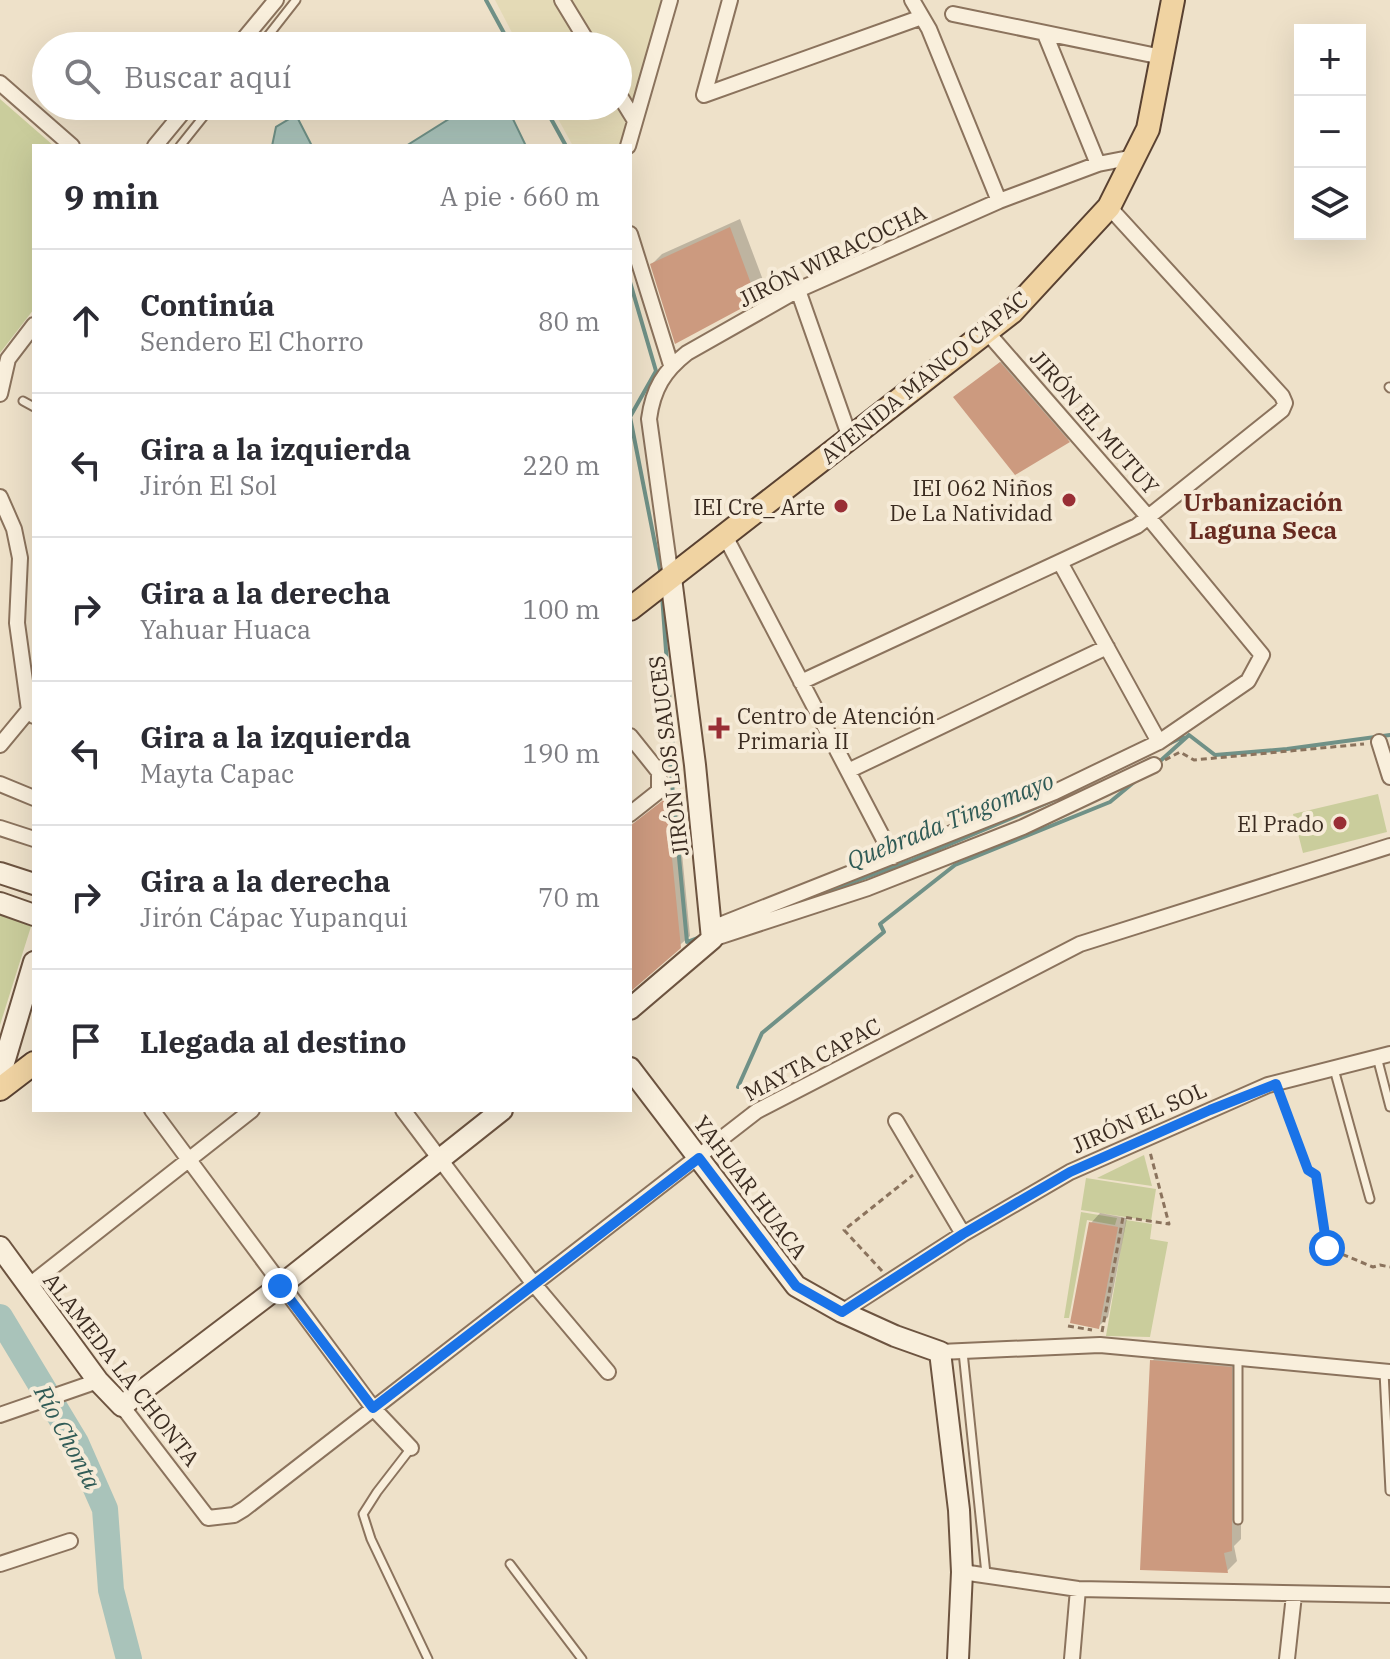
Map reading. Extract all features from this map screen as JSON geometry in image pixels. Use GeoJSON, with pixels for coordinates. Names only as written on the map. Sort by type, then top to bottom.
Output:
{"type":"FeatureCollection","features":[{"type":"Feature","properties":{"kind":"main road","name":"AVENIDA MANCO CAPAC"},"geometry":{"type":"LineString","coordinates":[[632,607],[1012,312],[1109,207],[1148,129],[1173,0]]}},
{"type":"Feature","properties":{"kind":"main road"},"geometry":{"type":"LineString","coordinates":[[0,1089],[32,1065]]}},
{"type":"Feature","properties":{"kind":"street"},"geometry":{"type":"LineString","coordinates":[[250,32],[271,6],[254,0]]}},
{"type":"Feature","properties":{"kind":"street"},"geometry":{"type":"LineString","coordinates":[[562,0],[581,32]]}},
{"type":"Feature","properties":{"kind":"street"},"geometry":{"type":"LineString","coordinates":[[628,144],[670,0]]}},
{"type":"Feature","properties":{"kind":"street"},"geometry":{"type":"LineString","coordinates":[[730,0],[704,95],[922,17]]}},
{"type":"Feature","properties":{"kind":"street"},"geometry":{"type":"LineString","coordinates":[[912,0],[922,17],[999,201]]}},
{"type":"Feature","properties":{"kind":"street"},"geometry":{"type":"LineString","coordinates":[[953,14],[1162,57]]}},
{"type":"Feature","properties":{"kind":"street"},"geometry":{"type":"LineString","coordinates":[[1045,34],[1098,164]]}},
{"type":"Feature","properties":{"kind":"street"},"geometry":{"type":"LineString","coordinates":[[0,83],[32,111]]}},
{"type":"Feature","properties":{"kind":"street"},"geometry":{"type":"LineString","coordinates":[[42,120],[70,144]]}},
{"type":"Feature","properties":{"kind":"street"},"geometry":{"type":"LineString","coordinates":[[157,144],[176,120]]}},
{"type":"Feature","properties":{"kind":"street","name":"JIRÓN WIRACOCHA"},"geometry":{"type":"LineString","coordinates":[[664,583],[649,419],[658,383],[671,365],[798,290],[999,201],[1098,164],[1134,157]]}},
{"type":"Feature","properties":{"kind":"street"},"geometry":{"type":"LineString","coordinates":[[801,682],[1061,564],[1149,518],[1278,415],[1285,403],[1272,384],[1109,207]]}},
{"type":"Feature","properties":{"kind":"street"},"geometry":{"type":"LineString","coordinates":[[632,240],[671,365]]}},
{"type":"Feature","properties":{"kind":"street"},"geometry":{"type":"LineString","coordinates":[[798,290],[850,438]]}},
{"type":"Feature","properties":{"kind":"street"},"geometry":{"type":"LineString","coordinates":[[0,394],[8,359],[32,328]]}},
{"type":"Feature","properties":{"kind":"street","name":"JIRÓN EL MUTUY"},"geometry":{"type":"LineString","coordinates":[[712,933],[1055,792],[1159,742],[1248,681],[1262,655],[1149,518],[987,332]]}},
{"type":"Feature","properties":{"kind":"street"},"geometry":{"type":"LineString","coordinates":[[0,497],[14,529],[20,558],[17,623],[30,682],[32,713],[0,745]]}},
{"type":"Feature","properties":{"kind":"street"},"geometry":{"type":"LineString","coordinates":[[725,536],[893,857]]}},
{"type":"Feature","properties":{"kind":"street"},"geometry":{"type":"LineString","coordinates":[[1061,564],[1159,742]]}},
{"type":"Feature","properties":{"kind":"street","name":"JIRÓN LOS SAUCES"},"geometry":{"type":"LineString","coordinates":[[664,583],[712,933]]}},
{"type":"Feature","properties":{"kind":"street"},"geometry":{"type":"LineString","coordinates":[[848,771],[1107,647]]}},
{"type":"Feature","properties":{"kind":"street"},"geometry":{"type":"LineString","coordinates":[[632,738],[659,772],[659,791],[632,812]]}},
{"type":"Feature","properties":{"kind":"street"},"geometry":{"type":"LineString","coordinates":[[1379,742],[1390,777]]}},
{"type":"Feature","properties":{"kind":"street"},"geometry":{"type":"LineString","coordinates":[[632,1007],[712,933],[868,888],[1023,827],[1154,765]]}},
{"type":"Feature","properties":{"kind":"street"},"geometry":{"type":"LineString","coordinates":[[0,784],[32,797]]}},
{"type":"Feature","properties":{"kind":"street"},"geometry":{"type":"LineString","coordinates":[[0,828],[32,838]]}},
{"type":"Feature","properties":{"kind":"street","name":"MAYTA CAPAC"},"geometry":{"type":"LineString","coordinates":[[208,1518],[234,1515],[244,1509],[757,1111],[1080,944],[1390,846]]}},
{"type":"Feature","properties":{"kind":"street"},"geometry":{"type":"LineString","coordinates":[[0,873],[32,883]]}},
{"type":"Feature","properties":{"kind":"street"},"geometry":{"type":"LineString","coordinates":[[0,903],[32,914]]}},
{"type":"Feature","properties":{"kind":"street"},"geometry":{"type":"LineString","coordinates":[[0,1076],[32,969]]}},
{"type":"Feature","properties":{"kind":"street","name":"JIRÓN EL SOL"},"geometry":{"type":"LineString","coordinates":[[842,1312],[963,1234],[1070,1172],[1276,1084],[1384,1056]]}},
{"type":"Feature","properties":{"kind":"street","name":"YAHUAR HUACA"},"geometry":{"type":"LineString","coordinates":[[632,1071],[796,1286],[842,1312],[940,1352]]}},
{"type":"Feature","properties":{"kind":"street"},"geometry":{"type":"LineString","coordinates":[[153,1112],[373,1408],[411,1448]]}},
{"type":"Feature","properties":{"kind":"street"},"geometry":{"type":"LineString","coordinates":[[27,1287],[249,1112]]}},
{"type":"Feature","properties":{"kind":"street"},"geometry":{"type":"LineString","coordinates":[[405,1112],[533,1283],[608,1372]]}},
{"type":"Feature","properties":{"kind":"street"},"geometry":{"type":"LineString","coordinates":[[122,1406],[280,1286],[499,1112]]}},
{"type":"Feature","properties":{"kind":"street"},"geometry":{"type":"LineString","coordinates":[[896,1121],[963,1234]]}},
{"type":"Feature","properties":{"kind":"street","name":"ALAMEDA LA CHONTA"},"geometry":{"type":"LineString","coordinates":[[0,1247],[98,1381],[122,1406],[208,1518]]}},
{"type":"Feature","properties":{"kind":"street"},"geometry":{"type":"LineString","coordinates":[[958,1659],[962,1572],[959,1510],[940,1352],[1101,1339],[1238,1358],[1387,1372]]}},
{"type":"Feature","properties":{"kind":"street"},"geometry":{"type":"LineString","coordinates":[[0,1415],[98,1381]]}},
{"type":"Feature","properties":{"kind":"street"},"geometry":{"type":"LineString","coordinates":[[0,1564],[70,1541]]}},
{"type":"Feature","properties":{"kind":"street"},"geometry":{"type":"LineString","coordinates":[[962,1572],[1078,1589],[1390,1595]]}},
{"type":"Feature","properties":{"kind":"street"},"geometry":{"type":"LineString","coordinates":[[1072,1659],[1078,1589]]}},
{"type":"Feature","properties":{"kind":"street"},"geometry":{"type":"LineString","coordinates":[[1287,1659],[1294,1595]]}},
{"type":"Feature","properties":{"kind":"lane"},"geometry":{"type":"LineString","coordinates":[[271,32],[296,0]]}},
{"type":"Feature","properties":{"kind":"lane"},"geometry":{"type":"LineString","coordinates":[[182,144],[201,120]]}},
{"type":"Feature","properties":{"kind":"lane"},"geometry":{"type":"LineString","coordinates":[[23,401],[32,406]]}},
{"type":"Feature","properties":{"kind":"lane"},"geometry":{"type":"LineString","coordinates":[[1384,1056],[1390,1107]]}},
{"type":"Feature","properties":{"kind":"lane"},"geometry":{"type":"LineString","coordinates":[[1334,1067],[1370,1199]]}},
{"type":"Feature","properties":{"kind":"lane"},"geometry":{"type":"LineString","coordinates":[[963,1352],[986,1577]]}},
{"type":"Feature","properties":{"kind":"lane"},"geometry":{"type":"LineString","coordinates":[[1238,1358],[1238,1520]]}},
{"type":"Feature","properties":{"kind":"lane"},"geometry":{"type":"LineString","coordinates":[[1387,1372],[1390,1491]]}},
{"type":"Feature","properties":{"kind":"lane"},"geometry":{"type":"LineString","coordinates":[[411,1448],[363,1514],[371,1539],[428,1659]]}},
{"type":"Feature","properties":{"kind":"lane"},"geometry":{"type":"LineString","coordinates":[[510,1564],[582,1659]]}},
{"type":"Feature","properties":{"kind":"path"},"geometry":{"type":"LineString","coordinates":[[1154,765],[1180,752],[1194,760],[1379,742]]}},
{"type":"Feature","properties":{"kind":"path"},"geometry":{"type":"LineString","coordinates":[[1276,1084],[1308,1170],[1316,1175],[1327,1248],[1373,1267],[1390,1267]]}},
{"type":"Feature","properties":{"kind":"path"},"geometry":{"type":"LineString","coordinates":[[1068,1326],[1101,1339],[1123,1217],[1169,1224],[1149,1148]]}},
{"type":"Feature","properties":{"kind":"path"},"geometry":{"type":"LineString","coordinates":[[891,1279],[844,1230],[923,1168]]}},
{"type":"Feature","properties":{"kind":"shaded area"},"geometry":{"type":"Polygon","coordinates":[[[495,0],[667,0],[627,144],[572,144],[559,120],[632,120],[632,32],[512,32],[495,0]]]}},
{"type":"Feature","properties":{"kind":"green space"},"geometry":{"type":"Polygon","coordinates":[[[0,99],[52,144],[32,144],[32,312],[0,353],[0,99]]]}},
{"type":"Feature","properties":{"kind":"green space","name":"El Prado"},"geometry":{"type":"Polygon","coordinates":[[[1378,794],[1387,832],[1303,853],[1293,814],[1378,794]]]}},
{"type":"Feature","properties":{"kind":"green space"},"geometry":{"type":"Polygon","coordinates":[[[0,902],[32,916],[32,923],[0,1025],[0,902]]]}},
{"type":"Feature","properties":{"kind":"green space"},"geometry":{"type":"Polygon","coordinates":[[[1144,1155],[1152,1186],[1097,1178],[1144,1155]]]}},
{"type":"Feature","properties":{"kind":"green space"},"geometry":{"type":"Polygon","coordinates":[[[1086,1178],[1156,1189],[1151,1221],[1081,1210],[1086,1178]]]}},
{"type":"Feature","properties":{"kind":"green space"},"geometry":{"type":"Polygon","coordinates":[[[1081,1212],[1117,1218],[1115,1225],[1087,1220],[1069,1318],[1064,1318],[1081,1212]]]}},
{"type":"Feature","properties":{"kind":"green space"},"geometry":{"type":"Polygon","coordinates":[[[1126,1220],[1152,1224],[1150,1239],[1168,1242],[1150,1337],[1106,1336],[1126,1220]]]}},
{"type":"Feature","properties":{"kind":"water"},"geometry":{"type":"Polygon","coordinates":[[[288,120],[299,120],[311,144],[272,144],[276,127],[288,120]]]}},
{"type":"Feature","properties":{"kind":"water"},"geometry":{"type":"Polygon","coordinates":[[[447,120],[513,120],[525,144],[409,144],[447,120]]]}},
{"type":"Feature","properties":{"kind":"building"},"geometry":{"type":"Polygon","coordinates":[[[730,227],[757,300],[675,344],[650,264],[730,227]]]}},
{"type":"Feature","properties":{"kind":"building"},"geometry":{"type":"Polygon","coordinates":[[[1000,362],[1070,442],[1015,475],[953,397],[1000,362]]]}},
{"type":"Feature","properties":{"kind":"building"},"geometry":{"type":"Polygon","coordinates":[[[666,798],[681,948],[632,990],[632,824],[666,798]]]}},
{"type":"Feature","properties":{"kind":"building"},"geometry":{"type":"Polygon","coordinates":[[[1089,1222],[1118,1227],[1099,1329],[1070,1323],[1089,1222]]]}},
{"type":"Feature","properties":{"kind":"building"},"geometry":{"type":"Polygon","coordinates":[[[1150,1360],[1232,1367],[1232,1551],[1224,1553],[1228,1573],[1140,1570],[1150,1360]]]}},
{"type":"Feature","properties":{"kind":"waterway"},"geometry":{"type":"LineString","coordinates":[[486,0],[503,32]]}},
{"type":"Feature","properties":{"kind":"waterway"},"geometry":{"type":"LineString","coordinates":[[552,120],[565,144]]}},
{"type":"Feature","properties":{"kind":"waterway"},"geometry":{"type":"LineString","coordinates":[[632,289],[656,371],[632,413]]}},
{"type":"Feature","properties":{"kind":"waterway"},"geometry":{"type":"LineString","coordinates":[[632,427],[661,574]]}},
{"type":"Feature","properties":{"kind":"waterway","name":"Quebrada Tingomayo"},"geometry":{"type":"LineString","coordinates":[[662,595],[673,748],[670,762],[687,942],[700,937]]}},
{"type":"Feature","properties":{"kind":"waterway"},"geometry":{"type":"LineString","coordinates":[[1189,735],[1215,755],[1390,735]]}},
{"type":"Feature","properties":{"kind":"waterway"},"geometry":{"type":"LineString","coordinates":[[1158,763],[1189,735]]}},
{"type":"Feature","properties":{"kind":"waterway","name":"Quebrada Tingomayo"},"geometry":{"type":"LineString","coordinates":[[1162,747],[1183,737]]}},
{"type":"Feature","properties":{"kind":"waterway"},"geometry":{"type":"LineString","coordinates":[[738,1087],[762,1033],[884,932],[880,924],[955,865],[1110,802],[1139,778]]}},
{"type":"Feature","properties":{"kind":"waterway","name":"Quebrada Tingomayo"},"geometry":{"type":"LineString","coordinates":[[776,910],[910,861],[1054,800]]}},
{"type":"Feature","properties":{"kind":"waterway","name":"Río Chonta"},"geometry":{"type":"LineString","coordinates":[[0,1317],[76,1443],[105,1509],[111,1590],[129,1659]]}},
{"type":"Feature","properties":{"kind":"place","name":"IEI 062 Niños De La Natividad"},"geometry":{"type":"Point","coordinates":[1069,500]}},
{"type":"Feature","properties":{"kind":"place","name":"IEI Cre_ Arte"},"geometry":{"type":"Point","coordinates":[841,506]}},
{"type":"Feature","properties":{"kind":"place","name":"Centro de Atención Primaria II"},"geometry":{"type":"Point","coordinates":[719,728]}},
{"type":"Feature","properties":{"kind":"place","name":"El Prado"},"geometry":{"type":"Point","coordinates":[1340,823]}},
{"type":"Feature","properties":{"kind":"district","name":"Urbanización Laguna Seca"},"geometry":{"type":"Point","coordinates":[1263,516]}},
{"type":"Feature","properties":{"kind":"route"},"geometry":{"type":"LineString","coordinates":[[280,1286],[373,1408],[699,1158],[796,1286],[842,1312],[963,1234],[1070,1172],[1276,1084],[1308,1170],[1316,1175],[1327,1248]]}}]}
